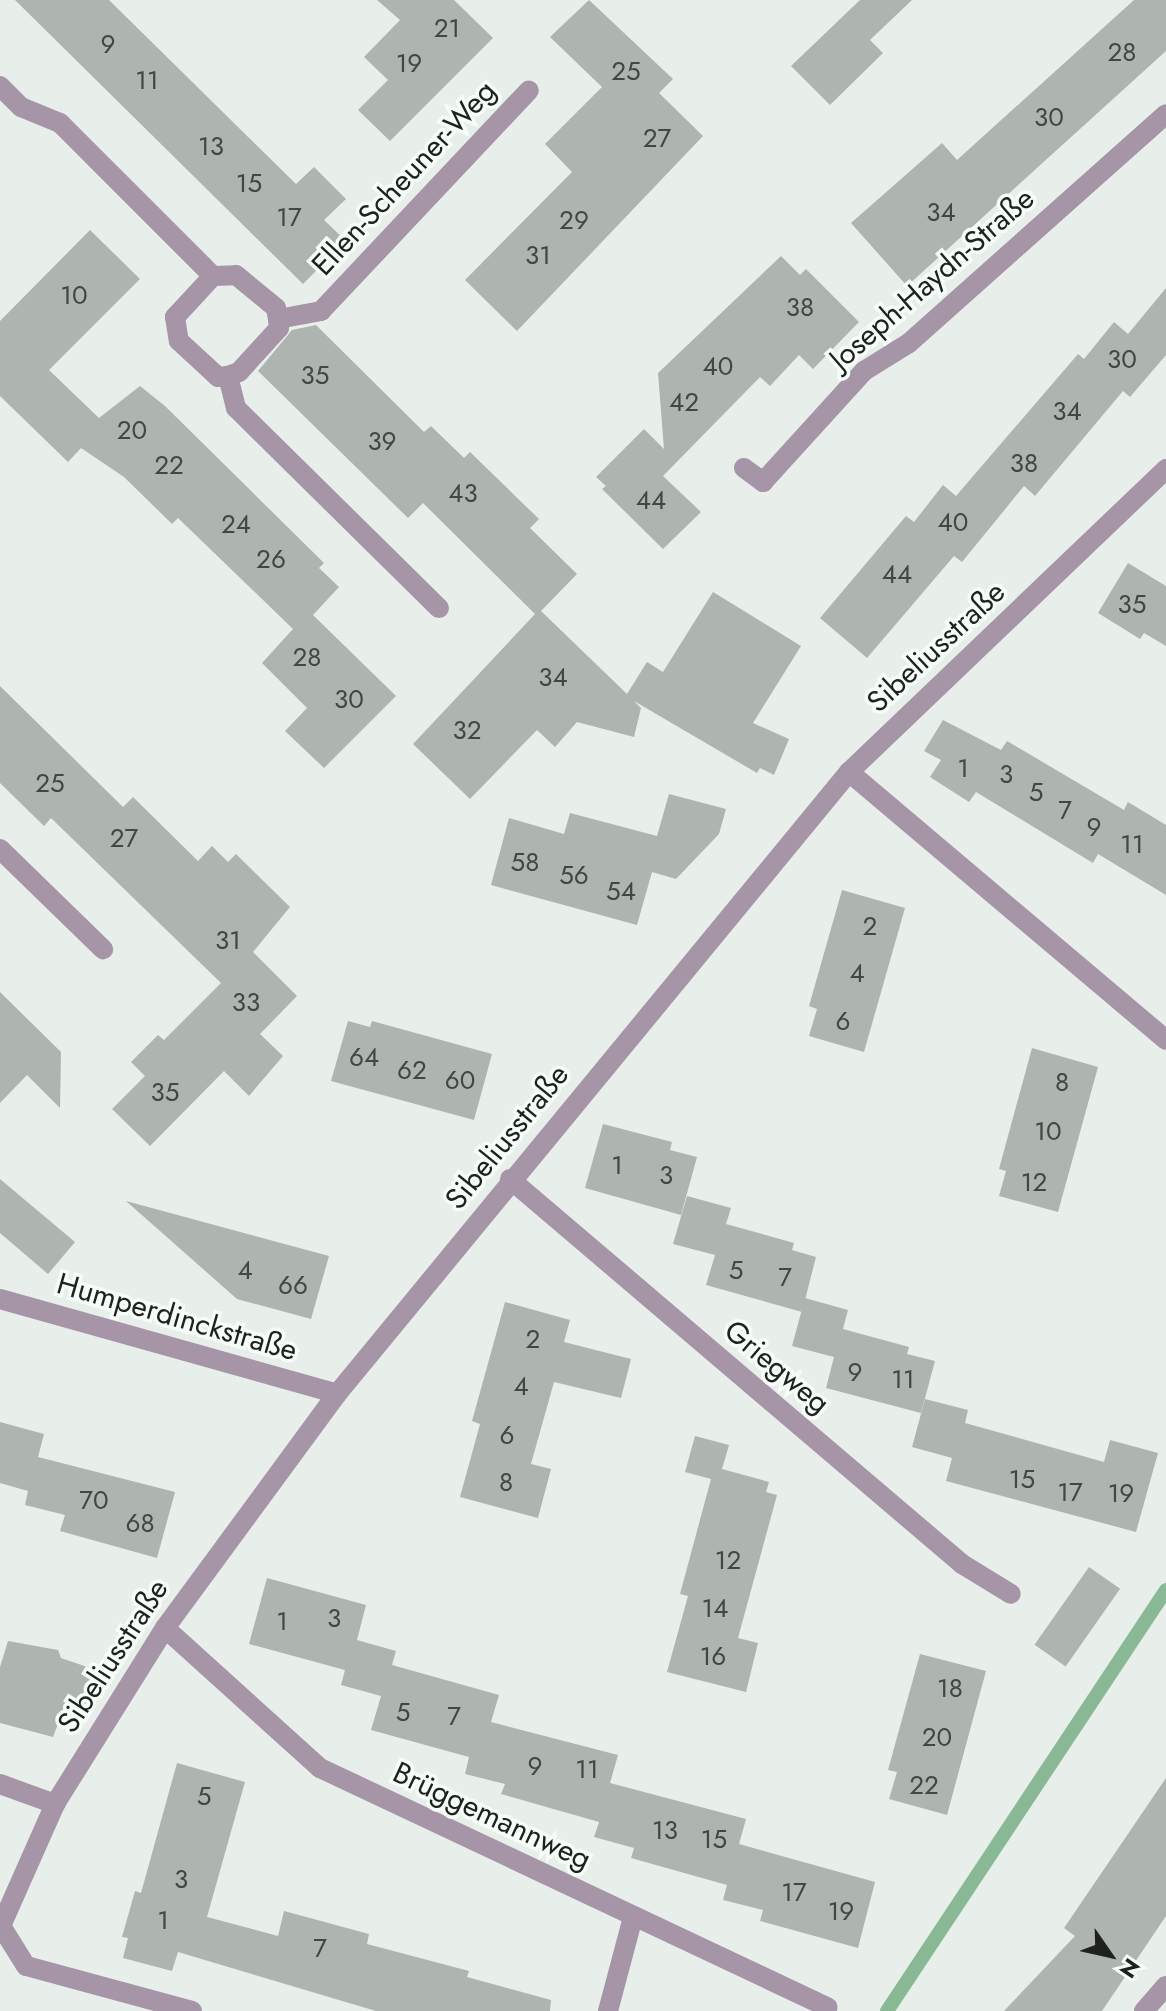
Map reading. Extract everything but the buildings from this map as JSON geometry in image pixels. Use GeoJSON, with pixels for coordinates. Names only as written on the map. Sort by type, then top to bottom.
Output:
{"type":"FeatureCollection","features":[{"type":"Feature","properties":{"kind":"street"},"geometry":{"type":"LineString","coordinates":[[0,86],[21,107],[60,123],[213,276]]}},
{"type":"Feature","properties":{"kind":"street","name":"Ellen-Scheuner-Weg"},"geometry":{"type":"LineString","coordinates":[[278,319],[321,311],[529,90]]}},
{"type":"Feature","properties":{"kind":"street","name":"Joseph-Haydn-Straße"},"geometry":{"type":"LineString","coordinates":[[744,468],[763,482],[864,371],[909,343],[1166,114]]}},
{"type":"Feature","properties":{"kind":"street"},"geometry":{"type":"LineString","coordinates":[[236,275],[276,308],[279,328],[239,372],[218,377],[179,341],[175,317],[213,276],[236,275]]}},
{"type":"Feature","properties":{"kind":"street"},"geometry":{"type":"LineString","coordinates":[[228,376],[236,408],[439,608]]}},
{"type":"Feature","properties":{"kind":"street","name":"Sibeliusstraße"},"geometry":{"type":"LineString","coordinates":[[1,1926],[55,1804],[165,1628],[337,1394],[510,1179],[849,772],[1166,469]]}},
{"type":"Feature","properties":{"kind":"street"},"geometry":{"type":"LineString","coordinates":[[849,772],[1166,1040]]}},
{"type":"Feature","properties":{"kind":"street"},"geometry":{"type":"LineString","coordinates":[[0,849],[103,949]]}},
{"type":"Feature","properties":{"kind":"street","name":"Griegweg"},"geometry":{"type":"LineString","coordinates":[[510,1179],[962,1564],[1011,1594]]}},
{"type":"Feature","properties":{"kind":"street","name":"Humperdinckstraße"},"geometry":{"type":"LineString","coordinates":[[0,1299],[337,1394]]}},
{"type":"Feature","properties":{"kind":"street","name":"Brüggemannweg"},"geometry":{"type":"LineString","coordinates":[[165,1628],[320,1768],[827,2007]]}},
{"type":"Feature","properties":{"kind":"street"},"geometry":{"type":"LineString","coordinates":[[0,1784],[55,1804]]}},
{"type":"Feature","properties":{"kind":"street"},"geometry":{"type":"LineString","coordinates":[[608,2011],[633,1917]]}},
{"type":"Feature","properties":{"kind":"street"},"geometry":{"type":"LineString","coordinates":[[1,1926],[26,1966],[192,2011]]}},
{"type":"Feature","properties":{"kind":"street"},"geometry":{"type":"LineString","coordinates":[[1144,2011],[1166,1986]]}},
{"type":"Feature","properties":{"kind":"waterway"},"geometry":{"type":"LineString","coordinates":[[887,2011],[1166,1590]]}}]}
